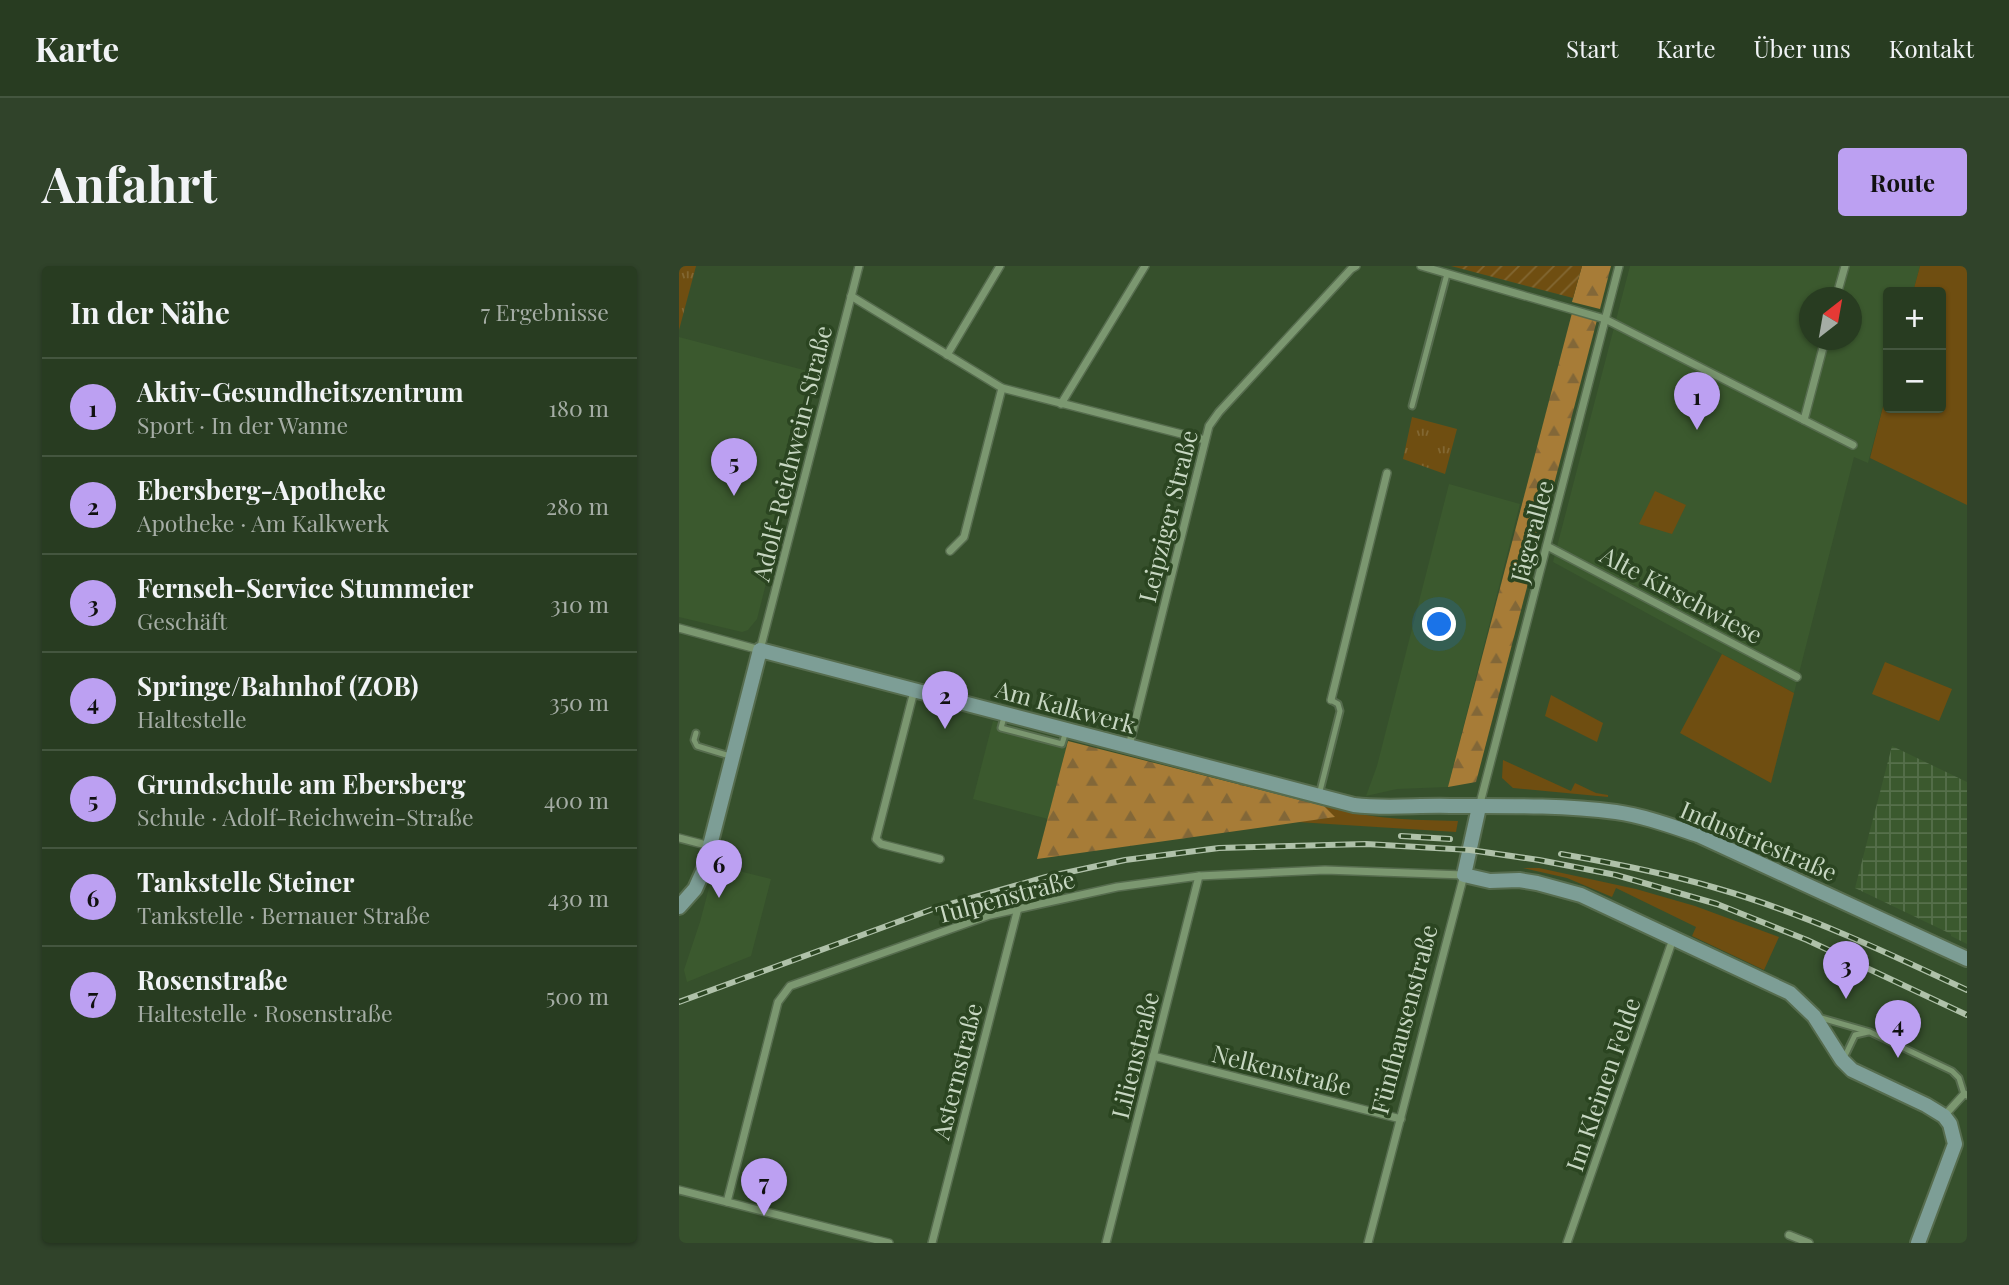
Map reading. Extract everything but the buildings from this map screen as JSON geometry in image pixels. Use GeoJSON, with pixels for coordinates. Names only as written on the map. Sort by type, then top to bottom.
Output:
{"type":"FeatureCollection","features":[{"type":"Feature","properties":{"kind":"street","name":"Adolf-Reichwein-Straße"},"geometry":{"type":"LineString","coordinates":[[760,650],[859,266]]}},
{"type":"Feature","properties":{"kind":"street"},"geometry":{"type":"LineString","coordinates":[[947,355],[1000,266]]}},
{"type":"Feature","properties":{"kind":"street"},"geometry":{"type":"LineString","coordinates":[[1062,404],[1145,266]]}},
{"type":"Feature","properties":{"kind":"street","name":"Leipziger Straße"},"geometry":{"type":"LineString","coordinates":[[1129,746],[1209,426],[1219,412],[1356,266]]}},
{"type":"Feature","properties":{"kind":"street"},"geometry":{"type":"LineString","coordinates":[[1420,266],[1605,319],[1853,445]]}},
{"type":"Feature","properties":{"kind":"street","name":"Jägerallee"},"geometry":{"type":"LineString","coordinates":[[1479,807],[1619,266]]}},
{"type":"Feature","properties":{"kind":"street"},"geometry":{"type":"LineString","coordinates":[[1839,287],[1845,266]]}},
{"type":"Feature","properties":{"kind":"street"},"geometry":{"type":"LineString","coordinates":[[851,296],[1002,388],[1205,440]]}},
{"type":"Feature","properties":{"kind":"street"},"geometry":{"type":"LineString","coordinates":[[1804,420],[1822,350]]}},
{"type":"Feature","properties":{"kind":"street"},"geometry":{"type":"LineString","coordinates":[[950,551],[964,537],[1002,388]]}},
{"type":"Feature","properties":{"kind":"street"},"geometry":{"type":"LineString","coordinates":[[1331,700],[1387,473]]}},
{"type":"Feature","properties":{"kind":"street","name":"Alte Kirschwiese"},"geometry":{"type":"LineString","coordinates":[[1547,546],[1797,677]]}},
{"type":"Feature","properties":{"kind":"street"},"geometry":{"type":"LineString","coordinates":[[679,628],[760,650],[704,869],[695,889],[679,907]]}},
{"type":"Feature","properties":{"kind":"street","name":"Am Kalkwerk"},"geometry":{"type":"LineString","coordinates":[[760,650],[1354,805],[1479,807]]}},
{"type":"Feature","properties":{"kind":"street"},"geometry":{"type":"LineString","coordinates":[[914,690],[876,839],[881,844],[940,859]]}},
{"type":"Feature","properties":{"kind":"street","name":"Fünfhausenstraße"},"geometry":{"type":"LineString","coordinates":[[1368,1243],[1464,875],[1479,807]]}},
{"type":"Feature","properties":{"kind":"street","name":"Industriestraße"},"geometry":{"type":"LineString","coordinates":[[1479,807],[1584,809],[1618,812],[1661,822],[1698,835],[1967,959]]}},
{"type":"Feature","properties":{"kind":"street"},"geometry":{"type":"LineString","coordinates":[[679,838],[710,846]]}},
{"type":"Feature","properties":{"kind":"street","name":"Tulpenstraße"},"geometry":{"type":"LineString","coordinates":[[727,1202],[778,1002],[790,986],[990,915],[1117,887],[1199,876],[1325,870],[1464,875]]}},
{"type":"Feature","properties":{"kind":"street"},"geometry":{"type":"LineString","coordinates":[[1464,875],[1490,881],[1519,880],[1554,886],[1581,895],[1790,993],[1814,1016],[1842,1060],[1852,1070],[1944,1116],[1950,1124],[1955,1144],[1918,1243]]}},
{"type":"Feature","properties":{"kind":"street","name":"Lilienstraße"},"geometry":{"type":"LineString","coordinates":[[1106,1243],[1199,876]]}},
{"type":"Feature","properties":{"kind":"street","name":"Asternstraße"},"geometry":{"type":"LineString","coordinates":[[932,1243],[1018,908]]}},
{"type":"Feature","properties":{"kind":"street","name":"Im Kleinen Felde"},"geometry":{"type":"LineString","coordinates":[[1566,1243],[1673,938]]}},
{"type":"Feature","properties":{"kind":"street","name":"Nelkenstraße"},"geometry":{"type":"LineString","coordinates":[[1153,1056],[1401,1119]]}},
{"type":"Feature","properties":{"kind":"street"},"geometry":{"type":"LineString","coordinates":[[1944,1116],[1965,1094]]}},
{"type":"Feature","properties":{"kind":"street"},"geometry":{"type":"LineString","coordinates":[[679,1190],[845,1237],[889,1243]]}},
{"type":"Feature","properties":{"kind":"street"},"geometry":{"type":"LineString","coordinates":[[1789,1235],[1809,1243]]}},
{"type":"Feature","properties":{"kind":"lane"},"geometry":{"type":"LineString","coordinates":[[1412,406],[1447,274]]}},
{"type":"Feature","properties":{"kind":"lane"},"geometry":{"type":"LineString","coordinates":[[1319,796],[1340,711],[1338,704],[1331,700]]}},
{"type":"Feature","properties":{"kind":"lane"},"geometry":{"type":"LineString","coordinates":[[696,733],[694,740],[697,746],[733,757]]}},
{"type":"Feature","properties":{"kind":"lane"},"geometry":{"type":"LineString","coordinates":[[1814,1016],[1871,1032],[1952,1071],[1959,1078],[1965,1094]]}},
{"type":"Feature","properties":{"kind":"lane"},"geometry":{"type":"LineString","coordinates":[[1842,1060],[1855,1035],[1871,1032]]}},
{"type":"Feature","properties":{"kind":"shaded area"},"geometry":{"type":"Polygon","coordinates":[[[1630,266],[1920,266],[1914,287],[1883,287],[1883,406],[1868,463],[1854,457],[1794,693],[1553,562],[1630,266]]]}},
{"type":"Feature","properties":{"kind":"shaded area"},"geometry":{"type":"Polygon","coordinates":[[[679,337],[819,374],[757,619],[748,630],[742,632],[679,617],[679,337]]]}},
{"type":"Feature","properties":{"kind":"shaded area"},"geometry":{"type":"Polygon","coordinates":[[[1449,484],[1520,504],[1448,787],[1397,789],[1366,796],[1377,766],[1449,484]]]}},
{"type":"Feature","properties":{"kind":"shaded area"},"geometry":{"type":"Polygon","coordinates":[[[993,721],[1068,741],[1048,819],[973,799],[993,721]]]}},
{"type":"Feature","properties":{"kind":"shaded area"},"geometry":{"type":"Polygon","coordinates":[[[1892,746],[1967,782],[1967,944],[1855,888],[1892,746]]]}},
{"type":"Feature","properties":{"kind":"shaded area"},"geometry":{"type":"Polygon","coordinates":[[[715,865],[771,879],[751,956],[687,982],[684,970],[715,865]]]}},
{"type":"Feature","properties":{"kind":"green space"},"geometry":{"type":"Polygon","coordinates":[[[679,266],[696,266],[679,330],[679,266]]]}},
{"type":"Feature","properties":{"kind":"green space"},"geometry":{"type":"Polygon","coordinates":[[[1451,266],[1582,266],[1573,298],[1451,266]]]}},
{"type":"Feature","properties":{"kind":"green space"},"geometry":{"type":"Polygon","coordinates":[[[1582,266],[1611,266],[1600,309],[1572,302],[1582,266]]]}},
{"type":"Feature","properties":{"kind":"green space"},"geometry":{"type":"Polygon","coordinates":[[[1920,266],[1967,266],[1967,505],[1870,458],[1883,407],[1883,413],[1946,413],[1946,287],[1914,287],[1920,266]]]}},
{"type":"Feature","properties":{"kind":"green space"},"geometry":{"type":"Polygon","coordinates":[[[1572,313],[1597,320],[1476,782],[1448,787],[1572,313]]]}},
{"type":"Feature","properties":{"kind":"green space"},"geometry":{"type":"Polygon","coordinates":[[[1412,417],[1457,429],[1445,474],[1403,459],[1412,417]]]}},
{"type":"Feature","properties":{"kind":"green space"},"geometry":{"type":"Polygon","coordinates":[[[1655,491],[1686,505],[1672,534],[1639,524],[1655,491]]]}},
{"type":"Feature","properties":{"kind":"green space"},"geometry":{"type":"Polygon","coordinates":[[[1722,654],[1794,693],[1771,783],[1680,733],[1722,654]]]}},
{"type":"Feature","properties":{"kind":"green space"},"geometry":{"type":"Polygon","coordinates":[[[1885,662],[1952,689],[1939,721],[1872,694],[1885,662]]]}},
{"type":"Feature","properties":{"kind":"green space"},"geometry":{"type":"Polygon","coordinates":[[[1551,695],[1603,723],[1597,742],[1545,716],[1551,695]]]}},
{"type":"Feature","properties":{"kind":"green space"},"geometry":{"type":"Polygon","coordinates":[[[1068,741],[1324,806],[1335,817],[1037,859],[1068,741]]]}},
{"type":"Feature","properties":{"kind":"green space"},"geometry":{"type":"Polygon","coordinates":[[[1503,760],[1571,791],[1575,783],[1608,797],[1513,788],[1502,778],[1503,760]]]}},
{"type":"Feature","properties":{"kind":"green space"},"geometry":{"type":"Polygon","coordinates":[[[1324,806],[1390,818],[1458,821],[1456,832],[1297,822],[1334,817],[1324,806]]]}},
{"type":"Feature","properties":{"kind":"green space"},"geometry":{"type":"Polygon","coordinates":[[[1523,868],[1539,868],[1636,889],[1695,906],[1779,937],[1764,970],[1692,936],[1696,927],[1616,888],[1612,897],[1567,878],[1523,868]]]}},
{"type":"Feature","properties":{"kind":"railway"},"geometry":{"type":"LineString","coordinates":[[1401,836],[1450,839]]}},
{"type":"Feature","properties":{"kind":"railway"},"geometry":{"type":"LineString","coordinates":[[679,1002],[933,909],[1046,877],[1125,860],[1219,848],[1366,844],[1470,850],[1616,875],[1717,904],[1807,940],[1967,1015]]}},
{"type":"Feature","properties":{"kind":"railway"},"geometry":{"type":"LineString","coordinates":[[1561,854],[1658,873],[1781,909],[1844,934],[1967,990]]}},
{"type":"Feature","properties":{"kind":"place","name":"Aktiv-Gesundheitszentrum"},"geometry":{"type":"Point","coordinates":[1697,430]}},
{"type":"Feature","properties":{"kind":"place","name":"Grundschule am Ebersberg"},"geometry":{"type":"Point","coordinates":[734,496]}},
{"type":"Feature","properties":{"kind":"place","name":"Ebersberg-Apotheke"},"geometry":{"type":"Point","coordinates":[945,729]}},
{"type":"Feature","properties":{"kind":"place","name":"Tankstelle Steiner"},"geometry":{"type":"Point","coordinates":[719,898]}},
{"type":"Feature","properties":{"kind":"place","name":"Fernseh-Service Stummeier"},"geometry":{"type":"Point","coordinates":[1846,999]}},
{"type":"Feature","properties":{"kind":"place","name":"Springe/Bahnhof (ZOB)"},"geometry":{"type":"Point","coordinates":[1898,1058]}},
{"type":"Feature","properties":{"kind":"place","name":"Rosenstraße"},"geometry":{"type":"Point","coordinates":[764,1216]}}]}
